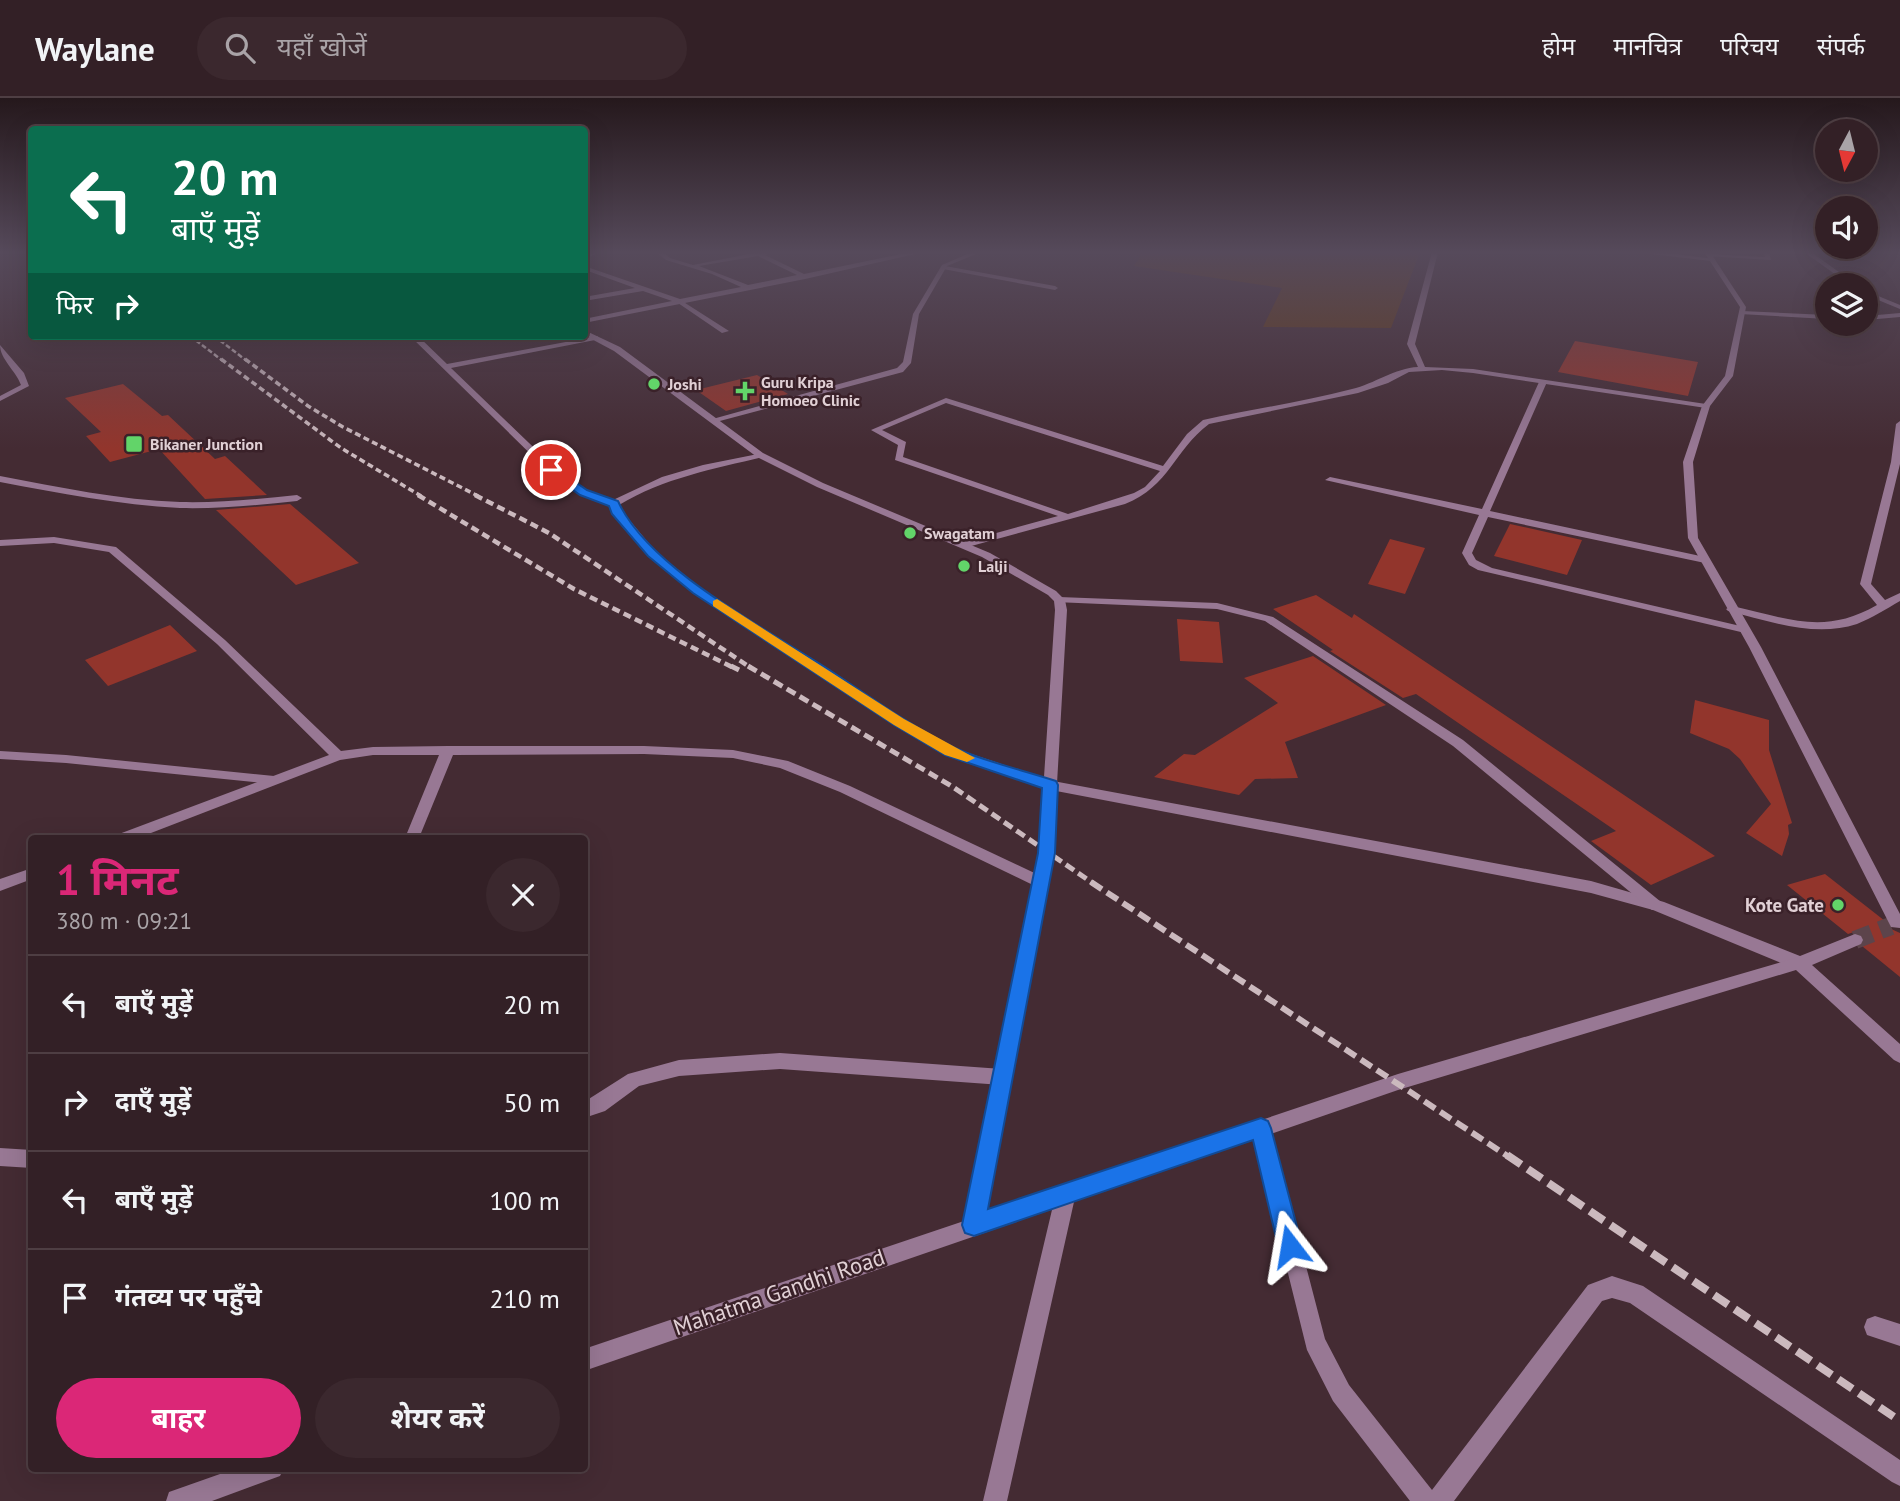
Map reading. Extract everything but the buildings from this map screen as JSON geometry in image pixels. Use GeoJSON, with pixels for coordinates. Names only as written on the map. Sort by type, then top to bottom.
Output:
{"type":"FeatureCollection","features":[{"type":"Feature","properties":{"kind":"street"},"geometry":{"type":"LineString","coordinates":[[704,317],[725,331]]}},
{"type":"Feature","properties":{"kind":"street"},"geometry":{"type":"LineString","coordinates":[[713,420],[901,370],[907,363],[915,317]]}},
{"type":"Feature","properties":{"kind":"street"},"geometry":{"type":"LineString","coordinates":[[1417,317],[1410,344],[1422,368]]}},
{"type":"Feature","properties":{"kind":"street"},"geometry":{"type":"LineString","coordinates":[[1741,317],[1729,376],[1706,406],[1688,462],[1693,538],[1745,630],[1896,924]]}},
{"type":"Feature","properties":{"kind":"street"},"geometry":{"type":"LineString","coordinates":[[1878,320],[1900,325]]}},
{"type":"Feature","properties":{"kind":"street"},"geometry":{"type":"LineString","coordinates":[[590,335],[617,349],[760,455],[820,485],[986,555],[1052,593],[1059,600],[1061,610],[1046,853],[974,1225]]}},
{"type":"Feature","properties":{"kind":"street"},"geometry":{"type":"LineString","coordinates":[[418,340],[551,470],[584,493],[614,504],[664,479],[760,455]]}},
{"type":"Feature","properties":{"kind":"street"},"geometry":{"type":"LineString","coordinates":[[445,368],[568,340]]}},
{"type":"Feature","properties":{"kind":"street"},"geometry":{"type":"LineString","coordinates":[[0,347],[21,375],[25,386],[0,399]]}},
{"type":"Feature","properties":{"kind":"street"},"geometry":{"type":"LineString","coordinates":[[964,545],[1122,502],[1138,495],[1152,486],[1195,429],[1206,422],[1355,391],[1407,370],[1422,368],[1473,371],[1706,406]]}},
{"type":"Feature","properties":{"kind":"street"},"geometry":{"type":"LineString","coordinates":[[1543,382],[1467,553],[1469,561],[1476,566],[1745,630]]}},
{"type":"Feature","properties":{"kind":"street"},"geometry":{"type":"LineString","coordinates":[[1069,517],[898,458],[903,444],[875,430],[946,400],[1164,469]]}},
{"type":"Feature","properties":{"kind":"street"},"geometry":{"type":"LineString","coordinates":[[1883,605],[1865,584],[1896,462],[1900,424]]}},
{"type":"Feature","properties":{"kind":"street"},"geometry":{"type":"LineString","coordinates":[[0,479],[89,495],[173,504],[205,506],[297,498]]}},
{"type":"Feature","properties":{"kind":"street"},"geometry":{"type":"LineString","coordinates":[[1330,480],[1705,560]]}},
{"type":"Feature","properties":{"kind":"street"},"geometry":{"type":"LineString","coordinates":[[614,504],[616,511],[653,554],[698,591],[899,722],[951,752],[1051,785],[1591,887],[1658,906],[1799,963],[1900,1055]]}},
{"type":"Feature","properties":{"kind":"street"},"geometry":{"type":"LineString","coordinates":[[0,543],[54,540],[112,549],[221,642],[338,756]]}},
{"type":"Feature","properties":{"kind":"street"},"geometry":{"type":"LineString","coordinates":[[1732,608],[1803,624],[1833,626],[1852,622],[1900,596]]}},
{"type":"Feature","properties":{"kind":"street"},"geometry":{"type":"LineString","coordinates":[[1059,600],[1217,606],[1269,619],[1458,743],[1658,906]]}},
{"type":"Feature","properties":{"kind":"street"},"geometry":{"type":"LineString","coordinates":[[413,835],[448,750]]}},
{"type":"Feature","properties":{"kind":"street"},"geometry":{"type":"LineString","coordinates":[[132,835],[338,756],[373,751],[644,750],[733,754],[783,764],[845,789],[1040,882]]}},
{"type":"Feature","properties":{"kind":"street"},"geometry":{"type":"LineString","coordinates":[[0,755],[274,780]]}},
{"type":"Feature","properties":{"kind":"street"},"geometry":{"type":"LineString","coordinates":[[0,885],[28,874]]}},
{"type":"Feature","properties":{"kind":"street","name":"Mahatma Gandhi Road"},"geometry":{"type":"LineString","coordinates":[[588,1359],[1398,1082],[1799,963],[1855,940]]}},
{"type":"Feature","properties":{"kind":"street"},"geometry":{"type":"LineString","coordinates":[[588,1109],[598,1105],[634,1080],[692,1067],[780,1060],[1002,1077]]}},
{"type":"Feature","properties":{"kind":"street"},"geometry":{"type":"LineString","coordinates":[[1261,1128],[1315,1342],[1341,1393],[1425,1501]]}},
{"type":"Feature","properties":{"kind":"street"},"geometry":{"type":"LineString","coordinates":[[0,1157],[28,1159]]}},
{"type":"Feature","properties":{"kind":"street"},"geometry":{"type":"LineString","coordinates":[[995,1501],[1066,1194]]}},
{"type":"Feature","properties":{"kind":"street"},"geometry":{"type":"LineString","coordinates":[[1439,1501],[1595,1292],[1612,1287],[1635,1294],[1900,1474]]}},
{"type":"Feature","properties":{"kind":"street"},"geometry":{"type":"LineString","coordinates":[[1875,1327],[1900,1335]]}},
{"type":"Feature","properties":{"kind":"street"},"geometry":{"type":"LineString","coordinates":[[178,1501],[261,1472]]}},
{"type":"Feature","properties":{"kind":"shaded area"},"geometry":{"type":"Polygon","coordinates":[[[1268,317],[1395,317],[1391,328],[1263,327],[1268,317]]]}},
{"type":"Feature","properties":{"kind":"tunnel"},"geometry":{"type":"LineString","coordinates":[[1855,940],[1891,926]]}},
{"type":"Feature","properties":{"kind":"railway"},"geometry":{"type":"LineString","coordinates":[[195,340],[223,361]]}},
{"type":"Feature","properties":{"kind":"railway"},"geometry":{"type":"LineString","coordinates":[[219,340],[247,361]]}},
{"type":"Feature","properties":{"kind":"railway"},"geometry":{"type":"LineString","coordinates":[[221,359],[341,448],[421,496]]}},
{"type":"Feature","properties":{"kind":"railway"},"geometry":{"type":"LineString","coordinates":[[245,359],[308,406],[343,427],[478,496]]}},
{"type":"Feature","properties":{"kind":"railway"},"geometry":{"type":"LineString","coordinates":[[418,495],[574,589],[734,668]]}},
{"type":"Feature","properties":{"kind":"railway"},"geometry":{"type":"LineString","coordinates":[[475,495],[549,533],[748,666]]}},
{"type":"Feature","properties":{"kind":"railway"},"geometry":{"type":"LineString","coordinates":[[731,666],[739,670]]}},
{"type":"Feature","properties":{"kind":"railway"},"geometry":{"type":"LineString","coordinates":[[748,666],[953,787],[1093,883]]}},
{"type":"Feature","properties":{"kind":"railway"},"geometry":{"type":"LineString","coordinates":[[1093,883],[1509,1157]]}},
{"type":"Feature","properties":{"kind":"railway"},"geometry":{"type":"LineString","coordinates":[[1507,1155],[1900,1421]]}},
{"type":"Feature","properties":{"kind":"slow traffic"},"geometry":{"type":"LineString","coordinates":[[717,603],[899,722],[951,752],[967,758]]}},
{"type":"Feature","properties":{"kind":"place","name":"Joshi"},"geometry":{"type":"Point","coordinates":[654,384]}},
{"type":"Feature","properties":{"kind":"place","name":"Guru Kripa Homoeo Clinic"},"geometry":{"type":"Point","coordinates":[745,391]}},
{"type":"Feature","properties":{"kind":"place","name":"Bikaner Junction"},"geometry":{"type":"Point","coordinates":[134,444]}},
{"type":"Feature","properties":{"kind":"place","name":"Swagatam"},"geometry":{"type":"Point","coordinates":[910,533]}},
{"type":"Feature","properties":{"kind":"place","name":"Lalji"},"geometry":{"type":"Point","coordinates":[964,566]}},
{"type":"Feature","properties":{"kind":"place","name":"Kote Gate"},"geometry":{"type":"Point","coordinates":[1838,905]}},
{"type":"Feature","properties":{"kind":"route"},"geometry":{"type":"LineString","coordinates":[[551,470],[584,493],[614,504],[616,511],[653,554],[698,591],[899,722],[951,752],[1051,785],[1046,853],[974,1225],[1261,1128],[1290,1246]]}}]}
